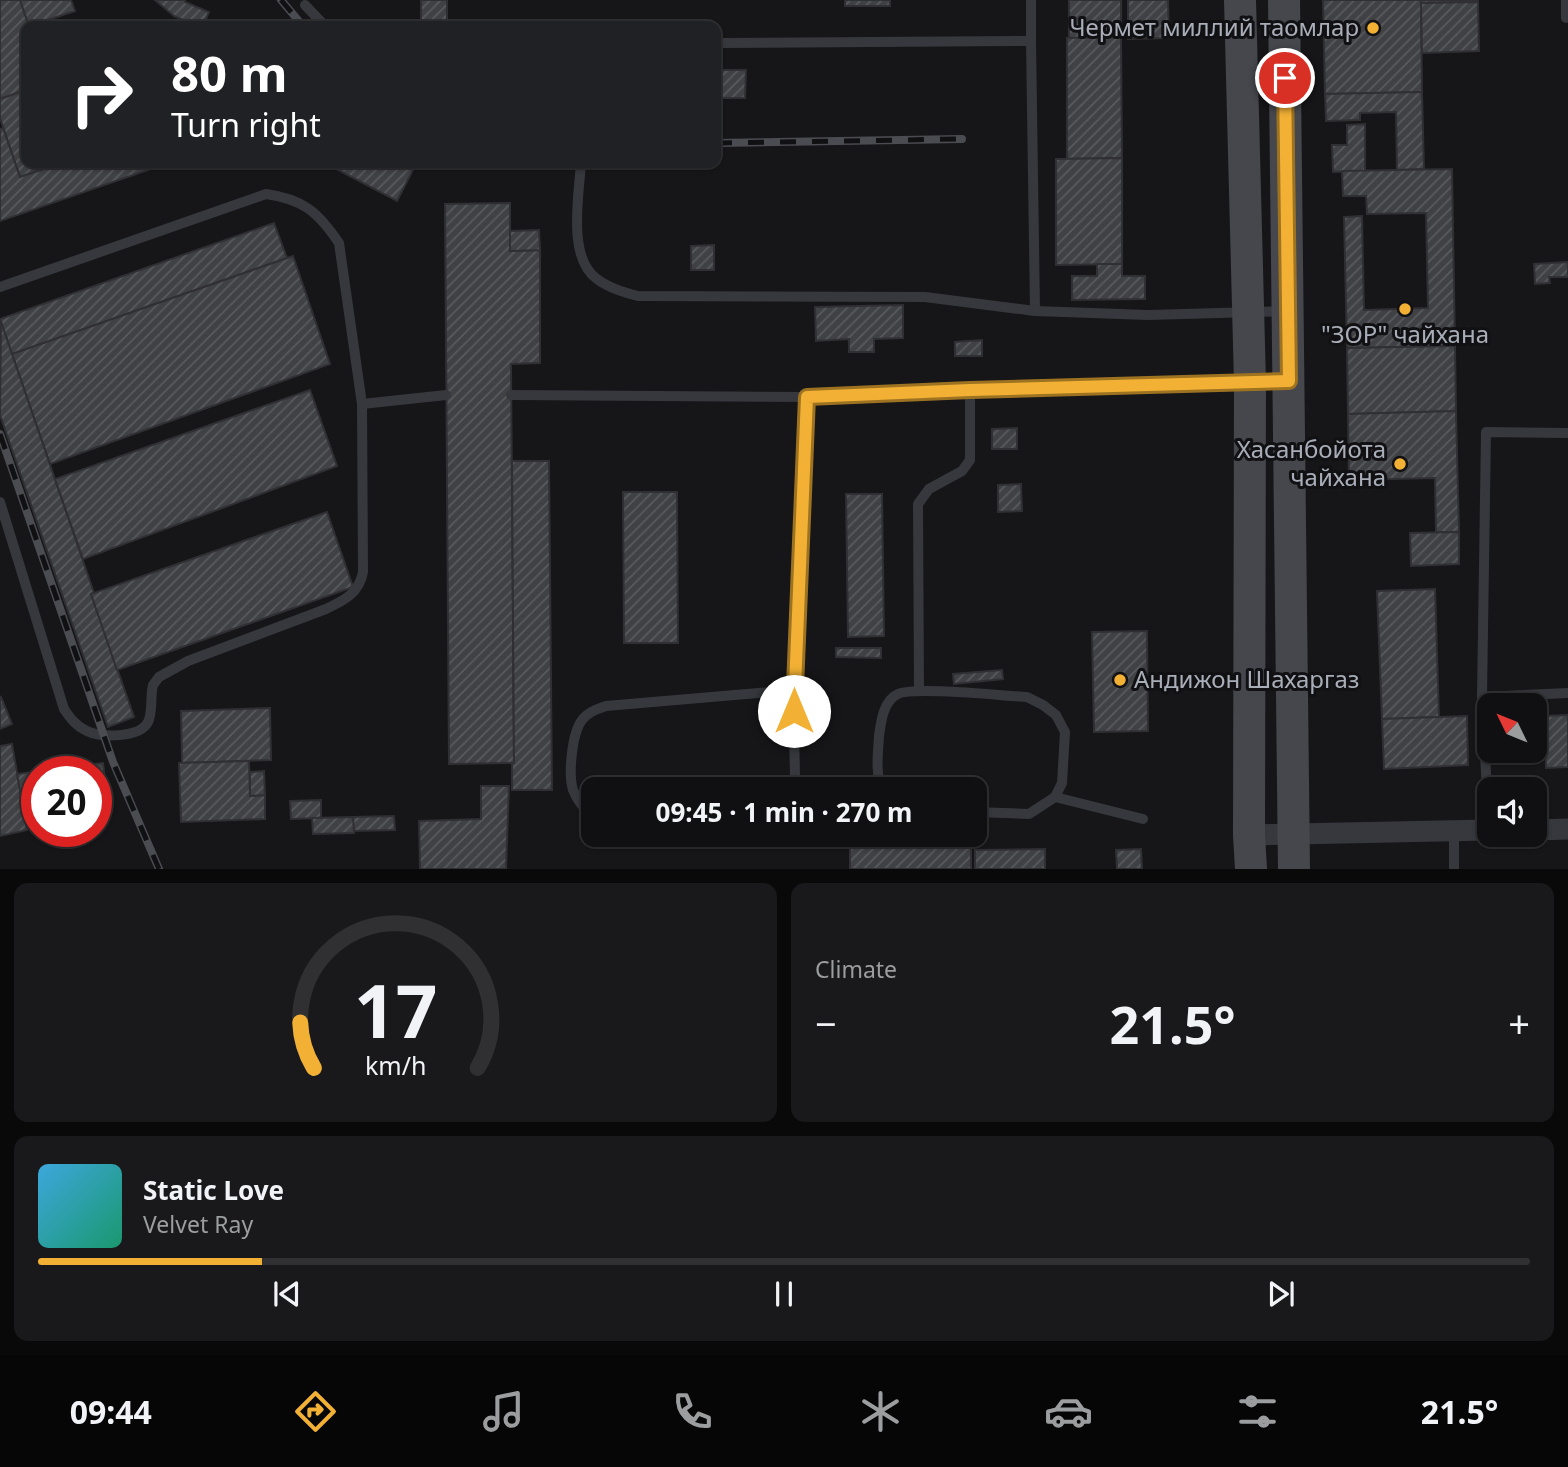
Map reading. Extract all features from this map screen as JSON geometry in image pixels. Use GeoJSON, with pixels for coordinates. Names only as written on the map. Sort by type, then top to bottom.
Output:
{"type":"FeatureCollection","features":[{"type":"Feature","properties":{"kind":"main road"},"geometry":{"type":"LineString","coordinates":[[1240,0],[1250,383],[1251,869]]}},
{"type":"Feature","properties":{"kind":"main road"},"geometry":{"type":"LineString","coordinates":[[1284,0],[1294,869]]}},
{"type":"Feature","properties":{"kind":"street"},"geometry":{"type":"LineString","coordinates":[[1547,830],[1568,829]]}},
{"type":"Feature","properties":{"kind":"street"},"geometry":{"type":"LineString","coordinates":[[1249,835],[1477,830]]}},
{"type":"Feature","properties":{"kind":"lane"},"geometry":{"type":"LineString","coordinates":[[1031,0],[1035,311]]}},
{"type":"Feature","properties":{"kind":"lane"},"geometry":{"type":"LineString","coordinates":[[1566,0],[1566,18]]}},
{"type":"Feature","properties":{"kind":"lane"},"geometry":{"type":"LineString","coordinates":[[305,5],[320,21]]}},
{"type":"Feature","properties":{"kind":"lane"},"geometry":{"type":"LineString","coordinates":[[721,43],[1031,41]]}},
{"type":"Feature","properties":{"kind":"lane"},"geometry":{"type":"LineString","coordinates":[[581,168],[577,223],[580,251],[586,267],[595,278],[612,289],[638,296],[925,297],[1035,311],[1148,316],[1289,311]]}},
{"type":"Feature","properties":{"kind":"lane"},"geometry":{"type":"LineString","coordinates":[[0,287],[266,194],[287,197],[310,208],[328,226],[339,243],[362,404],[361,583],[355,592],[343,601],[326,609],[188,661],[169,671],[153,685],[149,721],[142,729],[126,735],[104,736],[85,731],[72,721],[64,709],[0,502]]}},
{"type":"Feature","properties":{"kind":"lane"},"geometry":{"type":"LineString","coordinates":[[511,395],[807,397],[1289,381]]}},
{"type":"Feature","properties":{"kind":"lane"},"geometry":{"type":"LineString","coordinates":[[919,691],[918,504],[929,489],[962,471],[970,460],[970,390]]}},
{"type":"Feature","properties":{"kind":"lane"},"geometry":{"type":"LineString","coordinates":[[362,404],[446,395]]}},
{"type":"Feature","properties":{"kind":"lane"},"geometry":{"type":"LineString","coordinates":[[794,777],[793,690],[807,397]]}},
{"type":"Feature","properties":{"kind":"lane"},"geometry":{"type":"LineString","coordinates":[[1482,693],[1486,432],[1568,433]]}},
{"type":"Feature","properties":{"kind":"lane"},"geometry":{"type":"LineString","coordinates":[[581,804],[573,789],[573,741],[582,720],[592,711],[606,706],[793,690]]}},
{"type":"Feature","properties":{"kind":"lane"},"geometry":{"type":"LineString","coordinates":[[877,777],[881,718],[888,702],[898,693],[919,691],[1027,697],[1056,715],[1065,732],[1062,783],[1055,797],[1029,814],[987,812]]}},
{"type":"Feature","properties":{"kind":"lane"},"geometry":{"type":"LineString","coordinates":[[1547,694],[1568,693]]}},
{"type":"Feature","properties":{"kind":"lane"},"geometry":{"type":"LineString","coordinates":[[1055,797],[1143,819]]}},
{"type":"Feature","properties":{"kind":"lane"},"geometry":{"type":"LineString","coordinates":[[1454,831],[1454,869]]}},
{"type":"Feature","properties":{"kind":"building"},"geometry":{"type":"Polygon","coordinates":[[[0,0],[20,0],[27,21],[21,21],[21,92],[0,99],[0,0]]]}},
{"type":"Feature","properties":{"kind":"building"},"geometry":{"type":"Polygon","coordinates":[[[20,0],[71,0],[75,11],[44,21],[27,21],[20,0]]]}},
{"type":"Feature","properties":{"kind":"building"},"geometry":{"type":"Polygon","coordinates":[[[155,0],[185,0],[209,12],[205,21],[186,21],[174,16],[155,0]]]}},
{"type":"Feature","properties":{"kind":"building"},"geometry":{"type":"Polygon","coordinates":[[[421,0],[447,0],[447,21],[421,21],[421,0]]]}},
{"type":"Feature","properties":{"kind":"building"},"geometry":{"type":"Polygon","coordinates":[[[845,0],[890,0],[890,6],[845,6],[845,0]]]}},
{"type":"Feature","properties":{"kind":"building"},"geometry":{"type":"Polygon","coordinates":[[[1069,0],[1121,0],[1121,37],[1069,38],[1069,0]]]}},
{"type":"Feature","properties":{"kind":"building"},"geometry":{"type":"Polygon","coordinates":[[[1128,0],[1168,0],[1169,38],[1128,39],[1128,0]]]}},
{"type":"Feature","properties":{"kind":"building","name":"Чермет миллий таомлар"},"geometry":{"type":"Polygon","coordinates":[[[1323,0],[1421,0],[1422,92],[1325,94],[1323,0]]]}},
{"type":"Feature","properties":{"kind":"building"},"geometry":{"type":"Polygon","coordinates":[[[1421,0],[1478,0],[1478,2],[1421,3],[1421,0]]]}},
{"type":"Feature","properties":{"kind":"building"},"geometry":{"type":"Polygon","coordinates":[[[1478,2],[1479,51],[1422,53],[1421,3],[1478,2]]]}},
{"type":"Feature","properties":{"kind":"building"},"geometry":{"type":"Polygon","coordinates":[[[1121,37],[1122,158],[1067,159],[1067,38],[1121,37]]]}},
{"type":"Feature","properties":{"kind":"building"},"geometry":{"type":"Polygon","coordinates":[[[721,70],[746,70],[745,98],[721,98],[721,70]]]}},
{"type":"Feature","properties":{"kind":"building"},"geometry":{"type":"Polygon","coordinates":[[[21,92],[21,168],[47,168],[20,177],[0,118],[0,99],[21,92]]]}},
{"type":"Feature","properties":{"kind":"building"},"geometry":{"type":"Polygon","coordinates":[[[1422,92],[1424,169],[1397,170],[1396,112],[1360,113],[1360,120],[1326,121],[1325,94],[1422,92]]]}},
{"type":"Feature","properties":{"kind":"building"},"geometry":{"type":"Polygon","coordinates":[[[1365,124],[1365,171],[1333,172],[1332,145],[1347,145],[1347,125],[1365,124]]]}},
{"type":"Feature","properties":{"kind":"building"},"geometry":{"type":"Polygon","coordinates":[[[3,128],[20,177],[47,168],[154,168],[0,221],[0,129],[3,128]]]}},
{"type":"Feature","properties":{"kind":"building"},"geometry":{"type":"Polygon","coordinates":[[[1122,158],[1122,264],[1056,265],[1056,159],[1122,158]]]}},
{"type":"Feature","properties":{"kind":"building"},"geometry":{"type":"Polygon","coordinates":[[[334,168],[414,168],[397,201],[334,168]]]}},
{"type":"Feature","properties":{"kind":"building"},"geometry":{"type":"Polygon","coordinates":[[[1452,169],[1455,346],[1347,348],[1344,217],[1362,216],[1364,310],[1428,308],[1426,213],[1367,214],[1366,196],[1343,196],[1342,171],[1452,169]]]}},
{"type":"Feature","properties":{"kind":"building"},"geometry":{"type":"Polygon","coordinates":[[[510,203],[510,251],[540,250],[540,363],[511,364],[514,763],[449,764],[445,204],[510,203]]]}},
{"type":"Feature","properties":{"kind":"building"},"geometry":{"type":"Polygon","coordinates":[[[274,223],[287,258],[12,354],[0,319],[274,223]]]}},
{"type":"Feature","properties":{"kind":"building"},"geometry":{"type":"Polygon","coordinates":[[[539,230],[540,250],[510,251],[510,231],[539,230]]]}},
{"type":"Feature","properties":{"kind":"building"},"geometry":{"type":"Polygon","coordinates":[[[714,245],[714,270],[691,270],[691,246],[714,245]]]}},
{"type":"Feature","properties":{"kind":"building"},"geometry":{"type":"Polygon","coordinates":[[[293,256],[330,364],[50,464],[12,354],[293,256]]]}},
{"type":"Feature","properties":{"kind":"building"},"geometry":{"type":"Polygon","coordinates":[[[1568,262],[1568,277],[1549,277],[1550,283],[1535,284],[1534,264],[1568,262]]]}},
{"type":"Feature","properties":{"kind":"building"},"geometry":{"type":"Polygon","coordinates":[[[1097,264],[1122,264],[1122,276],[1145,276],[1145,299],[1072,300],[1072,276],[1097,276],[1097,264]]]}},
{"type":"Feature","properties":{"kind":"building"},"geometry":{"type":"Polygon","coordinates":[[[903,305],[903,338],[874,339],[874,352],[849,352],[849,339],[816,341],[815,307],[903,305]]]}},
{"type":"Feature","properties":{"kind":"building"},"geometry":{"type":"Polygon","coordinates":[[[1,322],[134,717],[108,727],[0,415],[1,322]]]}},
{"type":"Feature","properties":{"kind":"building"},"geometry":{"type":"Polygon","coordinates":[[[982,340],[982,356],[955,356],[955,342],[982,340]]]}},
{"type":"Feature","properties":{"kind":"building"},"geometry":{"type":"Polygon","coordinates":[[[1455,346],[1456,411],[1348,414],[1347,348],[1455,346]]]}},
{"type":"Feature","properties":{"kind":"building"},"geometry":{"type":"Polygon","coordinates":[[[310,390],[337,466],[83,559],[55,479],[310,390]]]}},
{"type":"Feature","properties":{"kind":"building"},"geometry":{"type":"Polygon","coordinates":[[[1456,411],[1459,532],[1436,532],[1435,478],[1349,480],[1348,414],[1456,411]]]}},
{"type":"Feature","properties":{"kind":"building"},"geometry":{"type":"Polygon","coordinates":[[[1017,428],[1017,449],[992,449],[992,429],[1017,428]]]}},
{"type":"Feature","properties":{"kind":"building"},"geometry":{"type":"Polygon","coordinates":[[[512,461],[549,461],[552,790],[512,790],[512,461]]]}},
{"type":"Feature","properties":{"kind":"building"},"geometry":{"type":"Polygon","coordinates":[[[1021,484],[1022,511],[998,512],[998,485],[1021,484]]]}},
{"type":"Feature","properties":{"kind":"building"},"geometry":{"type":"Polygon","coordinates":[[[623,492],[677,492],[678,643],[624,643],[623,492]]]}},
{"type":"Feature","properties":{"kind":"building"},"geometry":{"type":"Polygon","coordinates":[[[846,494],[882,494],[884,636],[848,637],[846,494]]]}},
{"type":"Feature","properties":{"kind":"building"},"geometry":{"type":"Polygon","coordinates":[[[327,512],[353,587],[117,670],[91,594],[327,512]]]}},
{"type":"Feature","properties":{"kind":"building"},"geometry":{"type":"Polygon","coordinates":[[[1459,532],[1459,564],[1411,566],[1410,533],[1459,532]]]}},
{"type":"Feature","properties":{"kind":"building"},"geometry":{"type":"Polygon","coordinates":[[[1435,589],[1439,717],[1382,719],[1377,591],[1435,589]]]}},
{"type":"Feature","properties":{"kind":"building"},"geometry":{"type":"Polygon","coordinates":[[[1147,631],[1148,731],[1094,732],[1092,632],[1147,631]]]}},
{"type":"Feature","properties":{"kind":"building"},"geometry":{"type":"Polygon","coordinates":[[[836,648],[881,648],[881,658],[836,657],[836,648]]]}},
{"type":"Feature","properties":{"kind":"building"},"geometry":{"type":"Polygon","coordinates":[[[1002,670],[1003,679],[954,684],[953,674],[1002,670]]]}},
{"type":"Feature","properties":{"kind":"building"},"geometry":{"type":"Polygon","coordinates":[[[0,698],[12,724],[0,729],[0,698]]]}},
{"type":"Feature","properties":{"kind":"building"},"geometry":{"type":"Polygon","coordinates":[[[270,708],[271,760],[182,763],[181,711],[270,708]]]}},
{"type":"Feature","properties":{"kind":"building"},"geometry":{"type":"Polygon","coordinates":[[[1568,715],[1568,767],[1546,768],[1547,716],[1568,715]]]}},
{"type":"Feature","properties":{"kind":"building"},"geometry":{"type":"Polygon","coordinates":[[[1467,716],[1468,765],[1384,769],[1382,719],[1467,716]]]}},
{"type":"Feature","properties":{"kind":"building"},"geometry":{"type":"Polygon","coordinates":[[[12,744],[21,796],[21,831],[0,836],[0,746],[12,744]]]}},
{"type":"Feature","properties":{"kind":"building"},"geometry":{"type":"Polygon","coordinates":[[[249,761],[250,796],[265,795],[265,819],[181,822],[179,763],[249,761]]]}},
{"type":"Feature","properties":{"kind":"building"},"geometry":{"type":"Polygon","coordinates":[[[264,771],[265,795],[250,796],[250,772],[264,771]]]}},
{"type":"Feature","properties":{"kind":"building"},"geometry":{"type":"Polygon","coordinates":[[[21,773],[21,795],[17,774],[21,773]]]}},
{"type":"Feature","properties":{"kind":"building"},"geometry":{"type":"Polygon","coordinates":[[[481,786],[509,786],[506,869],[420,869],[419,821],[481,819],[481,786]]]}},
{"type":"Feature","properties":{"kind":"building"},"geometry":{"type":"Polygon","coordinates":[[[321,800],[321,818],[291,819],[290,801],[321,800]]]}},
{"type":"Feature","properties":{"kind":"building"},"geometry":{"type":"Polygon","coordinates":[[[394,816],[395,830],[353,831],[353,817],[394,816]]]}},
{"type":"Feature","properties":{"kind":"building"},"geometry":{"type":"Polygon","coordinates":[[[353,817],[354,833],[313,834],[312,818],[353,817]]]}},
{"type":"Feature","properties":{"kind":"building"},"geometry":{"type":"Polygon","coordinates":[[[850,847],[971,847],[971,869],[850,869],[850,847]]]}},
{"type":"Feature","properties":{"kind":"building"},"geometry":{"type":"Polygon","coordinates":[[[1045,849],[1045,869],[975,869],[975,850],[1045,849]]]}},
{"type":"Feature","properties":{"kind":"building"},"geometry":{"type":"Polygon","coordinates":[[[1141,849],[1142,869],[1117,869],[1116,850],[1141,849]]]}},
{"type":"Feature","properties":{"kind":"railway"},"geometry":{"type":"LineString","coordinates":[[281,0],[299,21]]}},
{"type":"Feature","properties":{"kind":"railway"},"geometry":{"type":"LineString","coordinates":[[721,143],[962,139]]}},
{"type":"Feature","properties":{"kind":"railway"},"geometry":{"type":"LineString","coordinates":[[0,434],[113,762],[159,869]]}},
{"type":"Feature","properties":{"kind":"place","name":"Чермет миллий таомлар"},"geometry":{"type":"Point","coordinates":[1373,28]}},
{"type":"Feature","properties":{"kind":"place","name":"\"ЗОР\" чайхана"},"geometry":{"type":"Point","coordinates":[1405,309]}},
{"type":"Feature","properties":{"kind":"place","name":"Хасанбойота чайхана"},"geometry":{"type":"Point","coordinates":[1400,464]}},
{"type":"Feature","properties":{"kind":"place","name":"Андижон Шахаргаз"},"geometry":{"type":"Point","coordinates":[1120,680]}},
{"type":"Feature","properties":{"kind":"route"},"geometry":{"type":"LineString","coordinates":[[794,711],[807,397],[1289,381],[1285,78]]}}]}
